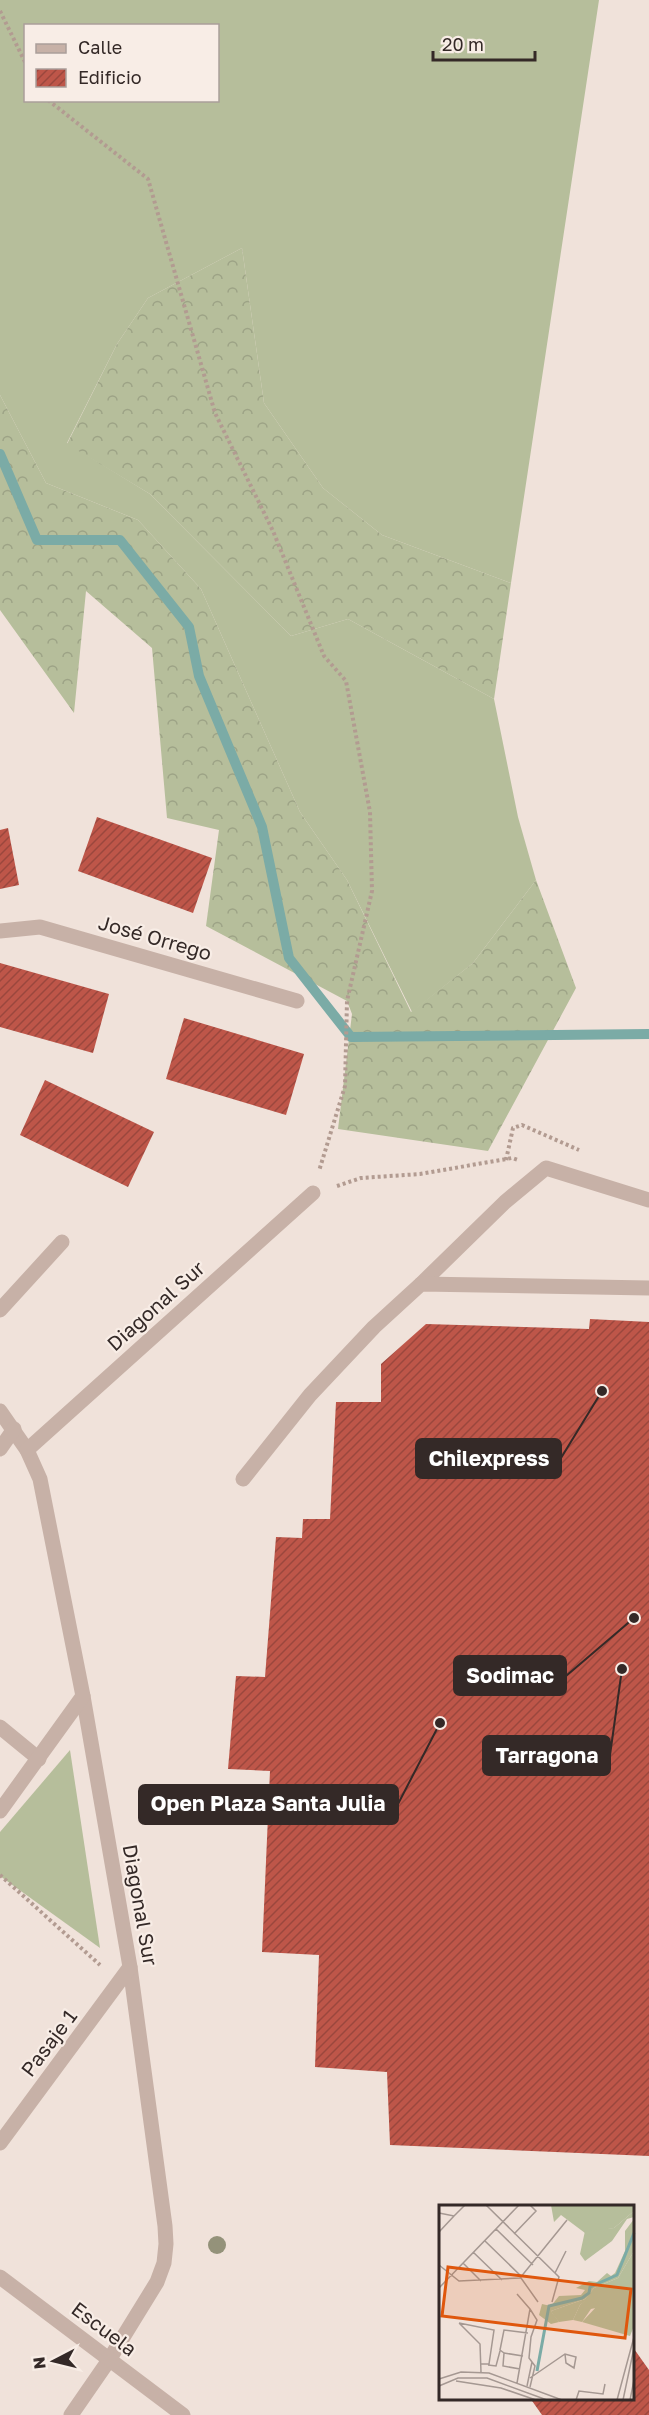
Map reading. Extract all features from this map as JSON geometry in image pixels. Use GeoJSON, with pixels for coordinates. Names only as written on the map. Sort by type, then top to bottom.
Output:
{"type":"FeatureCollection","features":[{"type":"Feature","properties":{"kind":"street","name":"José Orrego"},"geometry":{"type":"LineString","coordinates":[[0,931],[40,927],[297,1001]]}},
{"type":"Feature","properties":{"kind":"street"},"geometry":{"type":"LineString","coordinates":[[243,1479],[310,1395],[374,1327],[505,1202],[546,1168],[649,1200]]}},
{"type":"Feature","properties":{"kind":"street","name":"Diagonal Sur"},"geometry":{"type":"LineString","coordinates":[[27,1450],[313,1193]]}},
{"type":"Feature","properties":{"kind":"street"},"geometry":{"type":"LineString","coordinates":[[0,1310],[62,1242]]}},
{"type":"Feature","properties":{"kind":"street"},"geometry":{"type":"LineString","coordinates":[[421,1284],[649,1288]]}},
{"type":"Feature","properties":{"kind":"street","name":"Diagonal Sur"},"geometry":{"type":"LineString","coordinates":[[0,1411],[15,1428],[40,1479],[83,1696],[130,1967],[166,2244],[164,2263],[157,2282],[110,2360],[71,2415]]}},
{"type":"Feature","properties":{"kind":"street"},"geometry":{"type":"LineString","coordinates":[[0,1449],[15,1428]]}},
{"type":"Feature","properties":{"kind":"street"},"geometry":{"type":"LineString","coordinates":[[0,1811],[83,1696]]}},
{"type":"Feature","properties":{"kind":"street"},"geometry":{"type":"LineString","coordinates":[[0,1727],[39,1759]]}},
{"type":"Feature","properties":{"kind":"street","name":"Pasaje 1"},"geometry":{"type":"LineString","coordinates":[[0,2143],[130,1967]]}},
{"type":"Feature","properties":{"kind":"street","name":"Escuela"},"geometry":{"type":"LineString","coordinates":[[0,2277],[183,2415]]}},
{"type":"Feature","properties":{"kind":"path"},"geometry":{"type":"LineString","coordinates":[[0,11],[24,60]]}},
{"type":"Feature","properties":{"kind":"path"},"geometry":{"type":"LineString","coordinates":[[51,102],[148,179],[215,412],[273,531],[324,656],[346,681],[370,812],[372,891],[347,1001],[345,1086],[313,1193]]}},
{"type":"Feature","properties":{"kind":"path"},"geometry":{"type":"LineString","coordinates":[[313,1193],[361,1178],[420,1174],[512,1158],[546,1168]]}},
{"type":"Feature","properties":{"kind":"path"},"geometry":{"type":"LineString","coordinates":[[0,1875],[120,1983]]}},
{"type":"Feature","properties":{"kind":"green space"},"geometry":{"type":"Polygon","coordinates":[[[0,0],[599,0],[511,583],[382,535],[323,488],[264,403],[242,248],[148,298],[117,344],[67,443],[150,494],[291,636],[348,619],[494,699],[518,817],[536,880],[473,963],[412,1012],[347,880],[300,812],[201,589],[138,520],[46,483],[0,395],[0,0]]]}},
{"type":"Feature","properties":{"kind":"green space"},"geometry":{"type":"Polygon","coordinates":[[[242,248],[264,403],[323,488],[382,535],[511,583],[494,699],[348,619],[291,636],[150,494],[67,444],[117,344],[148,298],[242,248]]]}},
{"type":"Feature","properties":{"kind":"green space"},"geometry":{"type":"Polygon","coordinates":[[[0,395],[46,483],[138,520],[201,589],[300,812],[347,880],[411,1012],[473,963],[536,880],[576,988],[488,1151],[338,1129],[352,1014],[347,1001],[206,926],[219,830],[167,818],[152,648],[86,591],[74,713],[0,610],[0,395]]]}},
{"type":"Feature","properties":{"kind":"green space"},"geometry":{"type":"Polygon","coordinates":[[[70,1750],[100,1948],[0,1876],[0,1832],[70,1750]]]}},
{"type":"Feature","properties":{"kind":"building"},"geometry":{"type":"Polygon","coordinates":[[[97,817],[212,858],[193,913],[78,871],[97,817]]]}},
{"type":"Feature","properties":{"kind":"building"},"geometry":{"type":"Polygon","coordinates":[[[8,828],[19,885],[0,889],[0,830],[8,828]]]}},
{"type":"Feature","properties":{"kind":"building"},"geometry":{"type":"Polygon","coordinates":[[[0,963],[109,994],[93,1053],[0,1027],[0,963]]]}},
{"type":"Feature","properties":{"kind":"building"},"geometry":{"type":"Polygon","coordinates":[[[184,1018],[304,1054],[286,1115],[166,1079],[184,1018]]]}},
{"type":"Feature","properties":{"kind":"building"},"geometry":{"type":"Polygon","coordinates":[[[45,1080],[154,1132],[128,1187],[20,1135],[45,1080]]]}},
{"type":"Feature","properties":{"kind":"building"},"geometry":{"type":"Polygon","coordinates":[[[590,1319],[649,1322],[649,2156],[390,2145],[387,2072],[315,2067],[319,1955],[262,1952],[270,1771],[228,1769],[236,1676],[265,1677],[276,1537],[302,1538],[303,1519],[330,1519],[336,1402],[381,1402],[381,1364],[426,1324],[589,1329],[590,1319]]]}},
{"type":"Feature","properties":{"kind":"building"},"geometry":{"type":"Polygon","coordinates":[[[634,2349],[649,2370],[649,2415],[542,2415],[531,2400],[634,2400],[634,2349]]]}},
{"type":"Feature","properties":{"kind":"waterway"},"geometry":{"type":"LineString","coordinates":[[0,454],[37,540],[120,540],[189,627],[199,676],[262,827],[289,958],[351,1037],[649,1034]]}},
{"type":"Feature","properties":{"kind":"place","name":"Chilexpress"},"geometry":{"type":"Point","coordinates":[602,1391]}},
{"type":"Feature","properties":{"kind":"place","name":"Sodimac"},"geometry":{"type":"Point","coordinates":[634,1618]}},
{"type":"Feature","properties":{"kind":"place","name":"Tarragona"},"geometry":{"type":"Point","coordinates":[622,1669]}},
{"type":"Feature","properties":{"kind":"place","name":"Open Plaza Santa Julia"},"geometry":{"type":"Point","coordinates":[440,1723]}}]}
